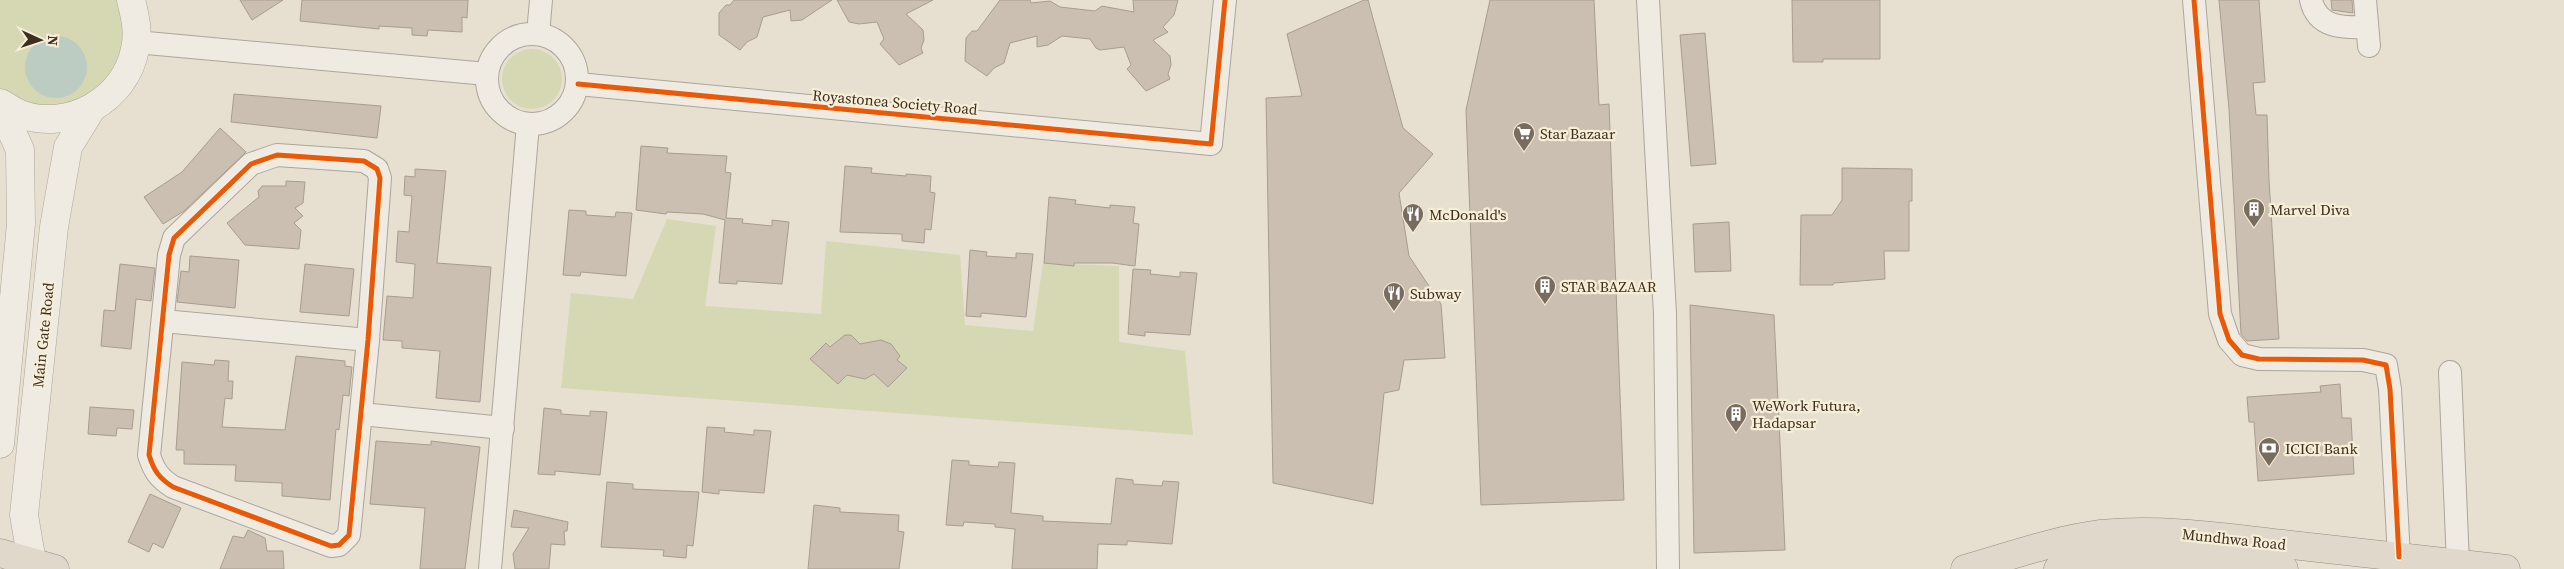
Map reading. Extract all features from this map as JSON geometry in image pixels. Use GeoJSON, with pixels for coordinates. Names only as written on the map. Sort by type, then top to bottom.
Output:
{"type":"FeatureCollection","features":[{"type":"Feature","properties":{"kind":"highway","name":"Mundhwa Road"},"geometry":{"type":"LineString","coordinates":[[1966,569],[2084,550],[2134,533],[2175,533],[2506,569]]}},
{"type":"Feature","properties":{"kind":"highway","name":"Mundhwa Road"},"geometry":{"type":"LineString","coordinates":[[2058,569],[2084,550]]}},
{"type":"Feature","properties":{"kind":"highway","name":"Mundhwa Road"},"geometry":{"type":"LineString","coordinates":[[2084,550],[2112,559],[2174,558],[2284,569]]}},
{"type":"Feature","properties":{"kind":"highway"},"geometry":{"type":"LineString","coordinates":[[0,553],[39,566]]}},
{"type":"Feature","properties":{"kind":"street"},"geometry":{"type":"LineString","coordinates":[[0,104],[20,114],[44,119],[69,117],[92,108],[112,93],[127,73],[136,42],[137,25],[131,0]]}},
{"type":"Feature","properties":{"kind":"street"},"geometry":{"type":"LineString","coordinates":[[538,34],[541,0]]}},
{"type":"Feature","properties":{"kind":"street","name":"Royastonea Society Road"},"geometry":{"type":"LineString","coordinates":[[578,84],[1211,144],[1225,0]]}},
{"type":"Feature","properties":{"kind":"street"},"geometry":{"type":"LineString","coordinates":[[1648,0],[1665,314],[1668,569]]}},
{"type":"Feature","properties":{"kind":"street"},"geometry":{"type":"LineString","coordinates":[[2194,0],[2220,314],[2229,340],[2242,355],[2260,359],[2363,360],[2386,365],[2390,389],[2399,557]]}},
{"type":"Feature","properties":{"kind":"street"},"geometry":{"type":"LineString","coordinates":[[2311,0],[2313,11],[2324,22],[2368,37],[2365,0]]}},
{"type":"Feature","properties":{"kind":"street"},"geometry":{"type":"LineString","coordinates":[[538,34],[550,37],[570,53],[576,65],[578,84],[571,102],[563,112],[553,120],[540,124],[528,124],[504,114],[495,105],[490,93],[487,74],[494,56],[512,38],[538,34]]}},
{"type":"Feature","properties":{"kind":"street"},"geometry":{"type":"LineString","coordinates":[[136,42],[487,74]]}},
{"type":"Feature","properties":{"kind":"street"},"geometry":{"type":"LineString","coordinates":[[0,104],[20,150],[21,224],[0,444]]}},
{"type":"Feature","properties":{"kind":"street","name":"Main Gate Road"},"geometry":{"type":"LineString","coordinates":[[39,566],[24,515],[54,228],[68,148],[92,108]]}},
{"type":"Feature","properties":{"kind":"street"},"geometry":{"type":"LineString","coordinates":[[490,569],[528,124]]}},
{"type":"Feature","properties":{"kind":"street"},"geometry":{"type":"LineString","coordinates":[[277,155],[364,162],[377,170],[380,178],[368,340],[349,535],[340,546],[331,546],[173,487],[160,478],[153,468],[149,455],[169,255],[174,238],[251,164],[277,155]]}},
{"type":"Feature","properties":{"kind":"street"},"geometry":{"type":"LineString","coordinates":[[163,321],[368,340]]}},
{"type":"Feature","properties":{"kind":"street"},"geometry":{"type":"LineString","coordinates":[[2450,372],[2458,564]]}},
{"type":"Feature","properties":{"kind":"street"},"geometry":{"type":"LineString","coordinates":[[361,414],[503,428]]}},
{"type":"Feature","properties":{"kind":"green space"},"geometry":{"type":"Polygon","coordinates":[[[0,0],[119,0],[126,25],[117,67],[87,98],[45,108],[24,103],[0,88],[0,0]]]}},
{"type":"Feature","properties":{"kind":"green space"},"geometry":{"type":"Polygon","coordinates":[[[532,49],[549,54],[557,62],[562,79],[557,96],[549,104],[532,109],[515,104],[507,96],[502,79],[507,62],[515,54],[532,49]]]}},
{"type":"Feature","properties":{"kind":"green space"},"geometry":{"type":"Polygon","coordinates":[[[667,219],[716,226],[705,306],[821,314],[826,241],[960,255],[965,325],[1033,331],[1043,263],[1119,266],[1119,342],[1185,351],[1193,435],[561,388],[571,293],[633,299],[667,219]]]}},
{"type":"Feature","properties":{"kind":"shaded area"},"geometry":{"type":"Polygon","coordinates":[[[56,36],[68,38],[78,45],[85,55],[87,67],[85,79],[78,89],[68,96],[56,98],[44,96],[34,89],[27,79],[25,67],[27,55],[34,45],[44,38],[56,36]]]}},
{"type":"Feature","properties":{"kind":"building"},"geometry":{"type":"Polygon","coordinates":[[[240,0],[283,0],[252,20],[240,0]]]}},
{"type":"Feature","properties":{"kind":"building"},"geometry":{"type":"Polygon","coordinates":[[[302,0],[468,0],[467,18],[462,17],[462,32],[428,30],[427,36],[412,35],[412,28],[379,26],[379,29],[300,21],[302,0]]]}},
{"type":"Feature","properties":{"kind":"building"},"geometry":{"type":"Polygon","coordinates":[[[734,0],[832,0],[802,20],[791,21],[790,10],[763,17],[757,37],[747,42],[740,50],[719,35],[719,13],[734,0]]]}},
{"type":"Feature","properties":{"kind":"building"},"geometry":{"type":"Polygon","coordinates":[[[837,0],[933,0],[906,14],[923,30],[924,40],[921,48],[923,53],[899,65],[880,44],[884,39],[877,22],[859,24],[849,22],[837,0]]]}},
{"type":"Feature","properties":{"kind":"building"},"geometry":{"type":"Polygon","coordinates":[[[1000,0],[1030,0],[1031,3],[1050,1],[1060,7],[1095,11],[1102,6],[1134,12],[1133,0],[1178,0],[1174,15],[1163,27],[1168,32],[1153,40],[1170,56],[1171,65],[1168,74],[1170,79],[1146,91],[1127,69],[1131,65],[1124,47],[1100,50],[1096,48],[1090,39],[1062,36],[1048,45],[1037,47],[1037,36],[1010,43],[1004,63],[994,68],[987,76],[965,61],[966,38],[972,31],[977,31],[1000,0]]]}},
{"type":"Feature","properties":{"kind":"building"},"geometry":{"type":"Polygon","coordinates":[[[1364,0],[1368,0],[1403,128],[1433,154],[1399,193],[1409,256],[1441,304],[1445,358],[1404,360],[1399,390],[1384,393],[1373,504],[1273,483],[1266,98],[1302,96],[1287,34],[1364,0]]]}},
{"type":"Feature","properties":{"kind":"building","name":"STAR BAZAAR"},"geometry":{"type":"Polygon","coordinates":[[[1490,0],[1594,0],[1599,105],[1609,104],[1624,500],[1481,505],[1466,110],[1490,0]]]}},
{"type":"Feature","properties":{"kind":"building"},"geometry":{"type":"Polygon","coordinates":[[[1792,0],[1880,0],[1880,59],[1823,59],[1823,62],[1793,62],[1792,0]]]}},
{"type":"Feature","properties":{"kind":"building","name":"Marvel Diva"},"geometry":{"type":"Polygon","coordinates":[[[2219,0],[2259,0],[2265,82],[2253,83],[2256,115],[2267,115],[2279,339],[2247,341],[2241,334],[2229,109],[2219,0]]]}},
{"type":"Feature","properties":{"kind":"building"},"geometry":{"type":"Polygon","coordinates":[[[2331,0],[2352,0],[2353,13],[2332,10],[2331,0]]]}},
{"type":"Feature","properties":{"kind":"building"},"geometry":{"type":"Polygon","coordinates":[[[1705,33],[1716,164],[1691,166],[1680,35],[1705,33]]]}},
{"type":"Feature","properties":{"kind":"building"},"geometry":{"type":"Polygon","coordinates":[[[234,94],[381,106],[377,138],[231,122],[234,94]]]}},
{"type":"Feature","properties":{"kind":"building"},"geometry":{"type":"Polygon","coordinates":[[[220,128],[246,152],[184,211],[163,224],[144,197],[182,172],[220,128]]]}},
{"type":"Feature","properties":{"kind":"building"},"geometry":{"type":"Polygon","coordinates":[[[641,146],[668,148],[667,153],[727,156],[725,172],[731,173],[726,218],[743,219],[742,223],[772,226],[772,220],[789,222],[782,284],[737,281],[737,284],[719,283],[725,220],[703,214],[667,212],[666,214],[636,210],[641,146]]]}},
{"type":"Feature","properties":{"kind":"building"},"geometry":{"type":"Polygon","coordinates":[[[845,166],[872,168],[871,173],[931,176],[930,192],[935,193],[931,230],[925,229],[924,243],[902,241],[902,234],[840,232],[845,166]]]}},
{"type":"Feature","properties":{"kind":"building"},"geometry":{"type":"Polygon","coordinates":[[[1842,168],[1912,169],[1912,201],[1909,201],[1909,251],[1884,251],[1885,279],[1834,283],[1833,285],[1800,285],[1801,215],[1832,215],[1842,200],[1842,168]]]}},
{"type":"Feature","properties":{"kind":"building"},"geometry":{"type":"Polygon","coordinates":[[[415,169],[446,171],[437,263],[491,267],[480,402],[436,398],[440,351],[402,348],[402,341],[383,340],[387,296],[413,298],[415,264],[396,262],[398,231],[409,232],[412,196],[404,195],[405,176],[415,177],[415,169]]]}},
{"type":"Feature","properties":{"kind":"building"},"geometry":{"type":"Polygon","coordinates":[[[286,181],[305,182],[303,203],[295,208],[303,216],[294,223],[301,230],[299,249],[245,245],[227,223],[259,197],[258,191],[262,186],[286,186],[286,181]]]}},
{"type":"Feature","properties":{"kind":"building"},"geometry":{"type":"Polygon","coordinates":[[[1049,197],[1076,200],[1075,204],[1110,208],[1110,205],[1135,207],[1133,223],[1139,224],[1135,266],[1112,263],[1074,263],[1074,266],[1044,263],[1049,197]]]}},
{"type":"Feature","properties":{"kind":"building"},"geometry":{"type":"Polygon","coordinates":[[[569,210],[586,211],[586,215],[615,217],[616,212],[632,213],[626,276],[581,272],[580,276],[563,275],[569,210]]]}},
{"type":"Feature","properties":{"kind":"building"},"geometry":{"type":"Polygon","coordinates":[[[1729,222],[1731,271],[1695,272],[1693,224],[1729,222]]]}},
{"type":"Feature","properties":{"kind":"building"},"geometry":{"type":"Polygon","coordinates":[[[970,250],[987,252],[986,256],[1016,258],[1016,253],[1033,254],[1026,317],[981,313],[981,317],[966,316],[970,250]]]}},
{"type":"Feature","properties":{"kind":"building"},"geometry":{"type":"Polygon","coordinates":[[[190,256],[239,260],[235,308],[177,302],[181,271],[189,272],[190,256]]]}},
{"type":"Feature","properties":{"kind":"building"},"geometry":{"type":"Polygon","coordinates":[[[120,264],[155,268],[151,301],[136,299],[131,349],[101,346],[104,310],[115,311],[120,264]]]}},
{"type":"Feature","properties":{"kind":"building"},"geometry":{"type":"Polygon","coordinates":[[[305,264],[354,269],[349,316],[300,312],[305,264]]]}},
{"type":"Feature","properties":{"kind":"building"},"geometry":{"type":"Polygon","coordinates":[[[1133,269],[1151,270],[1150,274],[1180,277],[1180,272],[1197,273],[1190,335],[1145,332],[1145,336],[1128,334],[1133,269]]]}},
{"type":"Feature","properties":{"kind":"building","name":"WeWork Futura, Hadapsar"},"geometry":{"type":"Polygon","coordinates":[[[1690,305],[1774,315],[1785,550],[1694,553],[1690,305]]]}},
{"type":"Feature","properties":{"kind":"building"},"geometry":{"type":"Polygon","coordinates":[[[845,335],[851,335],[860,344],[881,340],[891,344],[900,356],[897,360],[907,368],[888,387],[874,374],[865,379],[847,375],[838,384],[810,359],[826,343],[830,347],[845,335]]]}},
{"type":"Feature","properties":{"kind":"building"},"geometry":{"type":"Polygon","coordinates":[[[296,356],[345,361],[345,366],[352,367],[349,396],[343,395],[339,430],[336,429],[330,500],[282,496],[282,483],[235,481],[236,465],[184,464],[184,450],[176,450],[182,362],[214,365],[215,360],[229,361],[228,381],[233,381],[232,399],[225,398],[222,427],[285,430],[296,356]]]}},
{"type":"Feature","properties":{"kind":"building"},"geometry":{"type":"Polygon","coordinates":[[[2340,384],[2342,418],[2351,418],[2354,474],[2258,481],[2254,422],[2249,422],[2247,397],[2321,392],[2320,386],[2340,384]]]}},
{"type":"Feature","properties":{"kind":"building"},"geometry":{"type":"Polygon","coordinates":[[[90,407],[134,410],[132,429],[117,428],[116,436],[88,434],[90,407]]]}},
{"type":"Feature","properties":{"kind":"building"},"geometry":{"type":"Polygon","coordinates":[[[544,408],[561,410],[561,414],[590,416],[590,411],[607,412],[600,475],[555,471],[555,475],[538,474],[544,408]]]}},
{"type":"Feature","properties":{"kind":"building"},"geometry":{"type":"Polygon","coordinates":[[[707,427],[725,428],[724,432],[754,435],[754,430],[771,431],[764,493],[719,490],[719,494],[702,492],[707,427]]]}},
{"type":"Feature","properties":{"kind":"building"},"geometry":{"type":"Polygon","coordinates":[[[376,441],[431,445],[431,441],[480,447],[465,569],[420,569],[425,508],[370,504],[376,441]]]}},
{"type":"Feature","properties":{"kind":"building"},"geometry":{"type":"Polygon","coordinates":[[[952,460],[969,461],[969,465],[998,467],[999,462],[1015,463],[1011,513],[1043,516],[1043,521],[1111,524],[1116,478],[1133,480],[1133,484],[1162,486],[1163,481],[1179,482],[1172,544],[1127,541],[1127,545],[1098,544],[1097,569],[1012,569],[1015,529],[995,527],[995,524],[964,522],[963,526],[946,525],[952,460]]]}},
{"type":"Feature","properties":{"kind":"building"},"geometry":{"type":"Polygon","coordinates":[[[607,482],[633,484],[633,489],[699,492],[693,546],[687,545],[686,558],[663,556],[664,550],[601,547],[607,482]]]}},
{"type":"Feature","properties":{"kind":"building"},"geometry":{"type":"Polygon","coordinates":[[[150,494],[181,508],[163,548],[153,543],[149,552],[128,542],[150,494]]]}},
{"type":"Feature","properties":{"kind":"building"},"geometry":{"type":"Polygon","coordinates":[[[814,505],[840,508],[840,512],[899,515],[898,531],[904,532],[899,569],[808,569],[814,505]]]}},
{"type":"Feature","properties":{"kind":"building"},"geometry":{"type":"Polygon","coordinates":[[[514,510],[568,522],[567,531],[564,531],[565,545],[551,544],[549,569],[515,569],[513,554],[529,528],[511,527],[514,510]]]}},
{"type":"Feature","properties":{"kind":"building"},"geometry":{"type":"Polygon","coordinates":[[[248,530],[265,538],[267,551],[283,551],[284,569],[220,569],[233,536],[244,538],[248,530]]]}},
{"type":"Feature","properties":{"kind":"cycle path"},"geometry":{"type":"LineString","coordinates":[[578,84],[1211,144],[1225,0]]}},
{"type":"Feature","properties":{"kind":"cycle path"},"geometry":{"type":"LineString","coordinates":[[2194,0],[2220,314],[2229,340],[2242,355],[2259,359],[2363,360],[2386,365],[2390,389],[2399,557]]}},
{"type":"Feature","properties":{"kind":"cycle path"},"geometry":{"type":"LineString","coordinates":[[277,155],[364,161],[377,169],[380,178],[368,340],[349,535],[339,545],[331,546],[173,487],[158,474],[149,455],[169,255],[174,238],[251,164],[277,155]]}},
{"type":"Feature","properties":{"kind":"place","name":"Star Bazaar"},"geometry":{"type":"Point","coordinates":[1524,152]}},
{"type":"Feature","properties":{"kind":"place","name":"Marvel Diva"},"geometry":{"type":"Point","coordinates":[2254,228]}},
{"type":"Feature","properties":{"kind":"place","name":"McDonald's"},"geometry":{"type":"Point","coordinates":[1413,233]}},
{"type":"Feature","properties":{"kind":"place","name":"STAR BAZAAR"},"geometry":{"type":"Point","coordinates":[1545,305]}},
{"type":"Feature","properties":{"kind":"place","name":"Subway"},"geometry":{"type":"Point","coordinates":[1394,312]}},
{"type":"Feature","properties":{"kind":"place","name":"WeWork Futura, Hadapsar"},"geometry":{"type":"Point","coordinates":[1736,433]}},
{"type":"Feature","properties":{"kind":"place","name":"ICICI Bank"},"geometry":{"type":"Point","coordinates":[2269,467]}}]}
